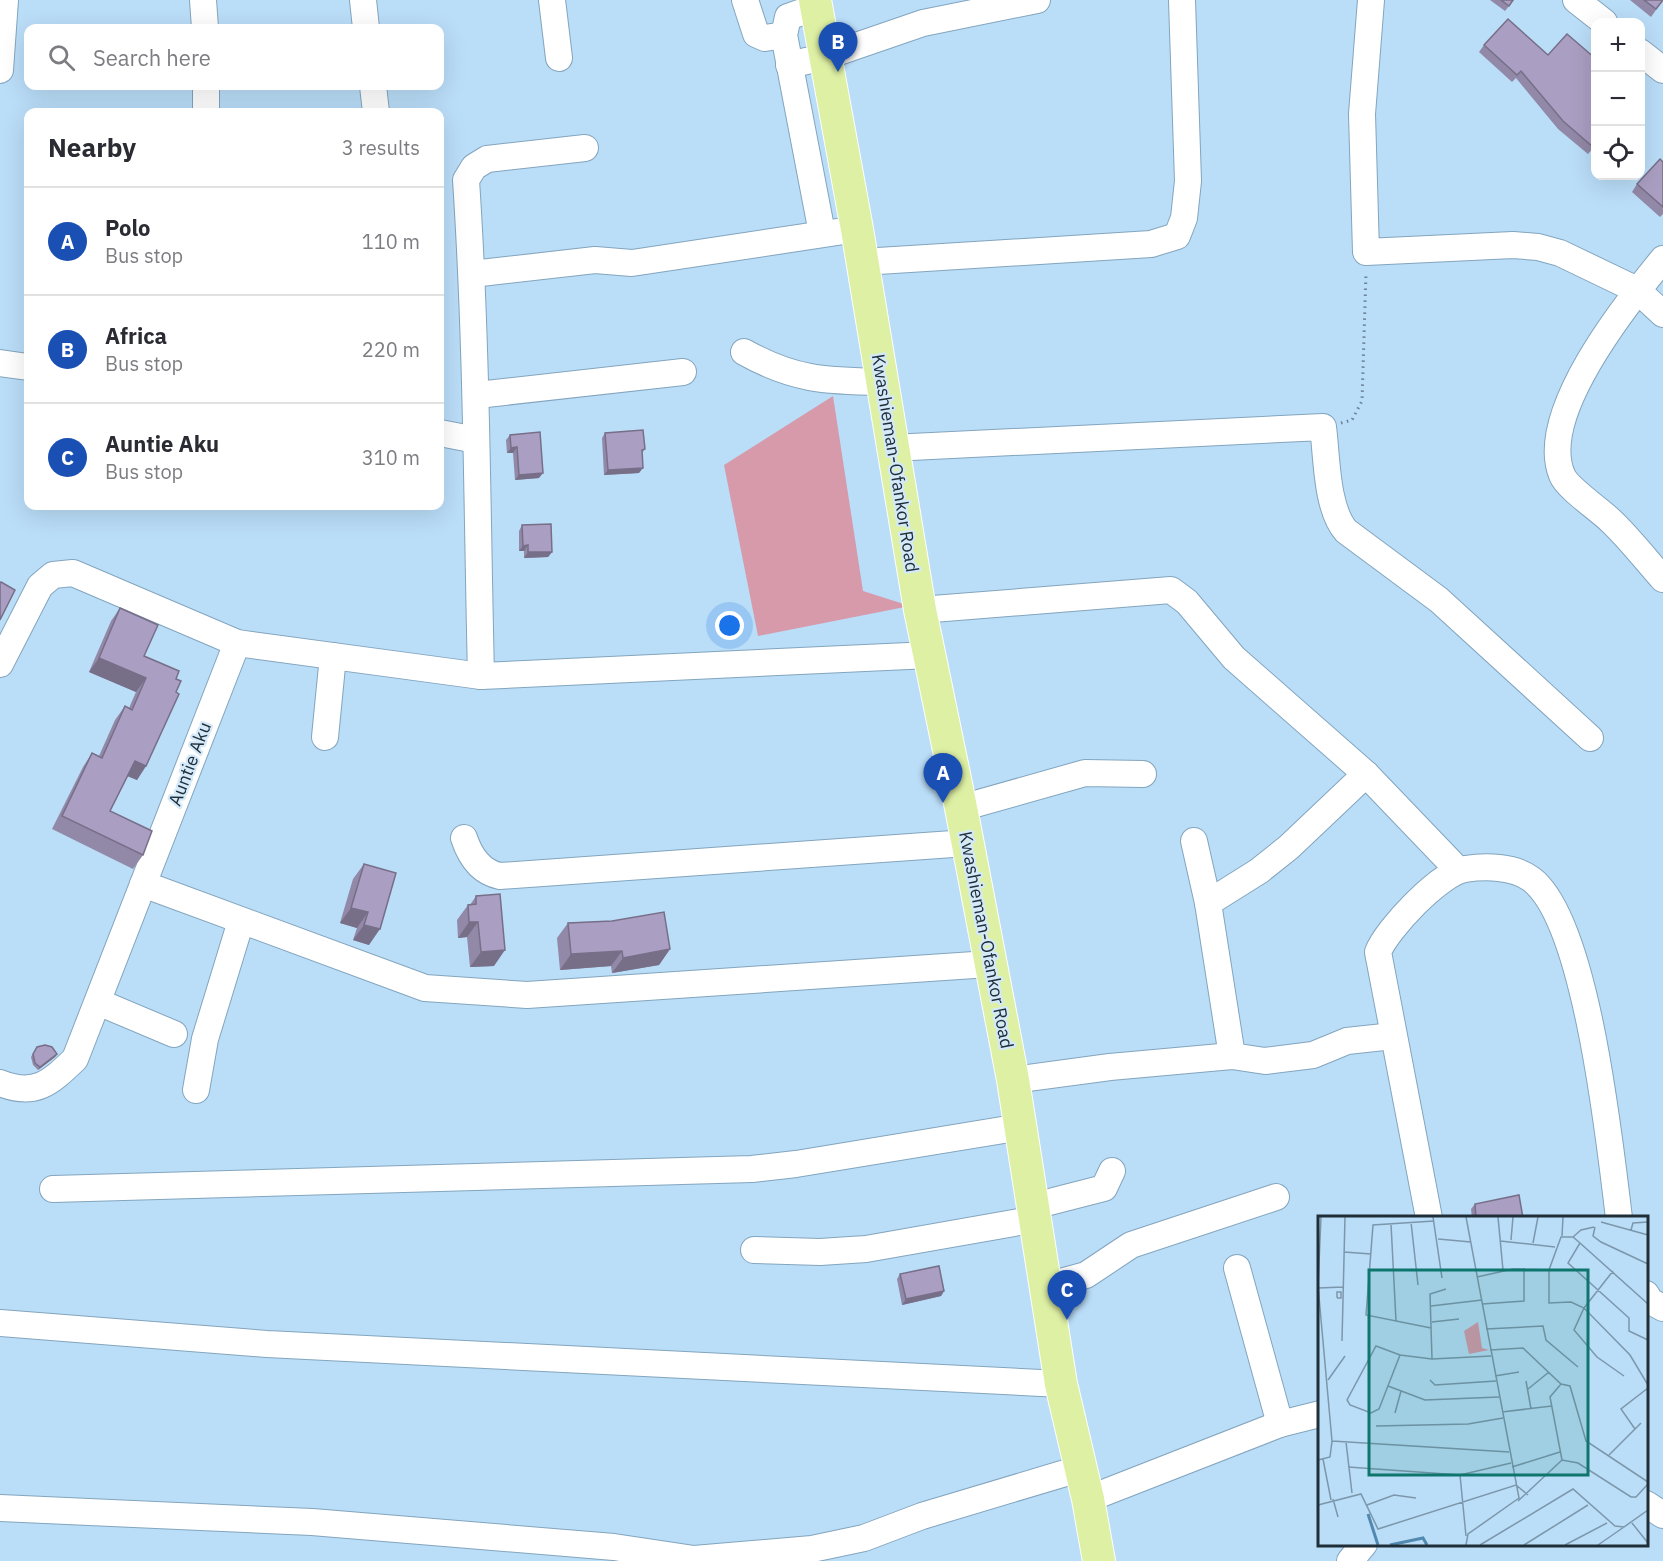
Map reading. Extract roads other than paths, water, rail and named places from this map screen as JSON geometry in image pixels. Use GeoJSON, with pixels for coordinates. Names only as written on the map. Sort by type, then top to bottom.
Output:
{"type":"FeatureCollection","features":[{"type":"Feature","properties":{"kind":"main road","name":"Kwashieman-Ofankor Road"},"geometry":{"type":"LineString","coordinates":[[815,3],[857,229],[891,448],[920,610],[962,808],[989,964],[1021,1126],[1061,1384],[1082,1468],[1099,1561]]}},
{"type":"Feature","properties":{"kind":"street"},"geometry":{"type":"LineString","coordinates":[[0,70],[5,0]]}},
{"type":"Feature","properties":{"kind":"street"},"geometry":{"type":"LineString","coordinates":[[203,0],[205,24]]}},
{"type":"Feature","properties":{"kind":"street"},"geometry":{"type":"LineString","coordinates":[[363,0],[366,24]]}},
{"type":"Feature","properties":{"kind":"street"},"geometry":{"type":"LineString","coordinates":[[552,0],[559,58]]}},
{"type":"Feature","properties":{"kind":"street"},"geometry":{"type":"LineString","coordinates":[[745,0],[756,34],[765,38],[784,35]]}},
{"type":"Feature","properties":{"kind":"street"},"geometry":{"type":"LineString","coordinates":[[862,262],[1151,244],[1177,236],[1184,218],[1188,181],[1182,0]]}},
{"type":"Feature","properties":{"kind":"street"},"geometry":{"type":"LineString","coordinates":[[1576,0],[1599,18]]}},
{"type":"Feature","properties":{"kind":"street"},"geometry":{"type":"LineString","coordinates":[[789,66],[824,57],[923,23],[1023,1]]}},
{"type":"Feature","properties":{"kind":"street"},"geometry":{"type":"LineString","coordinates":[[1366,1],[1362,114],[1366,252],[1513,245],[1538,247],[1560,253],[1637,290],[1663,314]]}},
{"type":"Feature","properties":{"kind":"street"},"geometry":{"type":"LineString","coordinates":[[815,3],[788,17],[784,35],[822,233]]}},
{"type":"Feature","properties":{"kind":"street"},"geometry":{"type":"LineString","coordinates":[[1645,55],[1663,70]]}},
{"type":"Feature","properties":{"kind":"street"},"geometry":{"type":"LineString","coordinates":[[206,90],[206,108]]}},
{"type":"Feature","properties":{"kind":"street"},"geometry":{"type":"LineString","coordinates":[[373,90],[376,108]]}},
{"type":"Feature","properties":{"kind":"street"},"geometry":{"type":"LineString","coordinates":[[803,126],[837,119]]}},
{"type":"Feature","properties":{"kind":"street"},"geometry":{"type":"LineString","coordinates":[[481,676],[477,395],[466,180],[474,167],[487,159],[585,148]]}},
{"type":"Feature","properties":{"kind":"street"},"geometry":{"type":"LineString","coordinates":[[472,274],[595,260],[632,264],[857,229]]}},
{"type":"Feature","properties":{"kind":"street"},"geometry":{"type":"LineString","coordinates":[[1663,260],[1637,290],[1572,388],[1557,456],[1562,477],[1612,522],[1663,579]]}},
{"type":"Feature","properties":{"kind":"street"},"geometry":{"type":"LineString","coordinates":[[744,352],[774,369],[794,375],[832,381],[882,382]]}},
{"type":"Feature","properties":{"kind":"street"},"geometry":{"type":"LineString","coordinates":[[0,363],[24,366]]}},
{"type":"Feature","properties":{"kind":"street"},"geometry":{"type":"LineString","coordinates":[[477,395],[682,372]]}},
{"type":"Feature","properties":{"kind":"street"},"geometry":{"type":"LineString","coordinates":[[891,448],[1323,427],[1336,520],[1346,531],[1439,600],[1590,738]]}},
{"type":"Feature","properties":{"kind":"street"},"geometry":{"type":"LineString","coordinates":[[444,434],[476,440]]}},
{"type":"Feature","properties":{"kind":"street"},"geometry":{"type":"LineString","coordinates":[[0,663],[40,586],[53,575],[73,573],[237,643],[481,676],[930,655]]}},
{"type":"Feature","properties":{"kind":"street"},"geometry":{"type":"LineString","coordinates":[[920,610],[1171,590],[1187,602],[1234,658],[1366,774],[1458,870]]}},
{"type":"Feature","properties":{"kind":"street","name":"Auntie Aku"},"geometry":{"type":"LineString","coordinates":[[0,1083],[19,1090],[51,1082],[75,1059],[237,643]]}},
{"type":"Feature","properties":{"kind":"street"},"geometry":{"type":"LineString","coordinates":[[325,737],[333,656]]}},
{"type":"Feature","properties":{"kind":"street"},"geometry":{"type":"LineString","coordinates":[[962,808],[1085,773],[1143,774]]}},
{"type":"Feature","properties":{"kind":"street"},"geometry":{"type":"LineString","coordinates":[[1208,903],[1259,871],[1289,847],[1366,774]]}},
{"type":"Feature","properties":{"kind":"street"},"geometry":{"type":"LineString","coordinates":[[464,838],[469,853],[487,874],[500,876],[967,843]]}},
{"type":"Feature","properties":{"kind":"street"},"geometry":{"type":"LineString","coordinates":[[1194,841],[1208,903],[1232,1056]]}},
{"type":"Feature","properties":{"kind":"street"},"geometry":{"type":"LineString","coordinates":[[1429,1216],[1378,962],[1383,939],[1413,905],[1458,870],[1480,866],[1503,869],[1531,878],[1548,899],[1566,933],[1600,1069],[1619,1216]]}},
{"type":"Feature","properties":{"kind":"street"},"geometry":{"type":"LineString","coordinates":[[143,884],[425,988],[527,995],[989,964]]}},
{"type":"Feature","properties":{"kind":"street"},"geometry":{"type":"LineString","coordinates":[[196,1090],[205,1039],[241,921]]}},
{"type":"Feature","properties":{"kind":"street"},"geometry":{"type":"LineString","coordinates":[[98,1002],[174,1034]]}},
{"type":"Feature","properties":{"kind":"street"},"geometry":{"type":"LineString","coordinates":[[1012,1080],[1110,1067],[1232,1056],[1254,1060],[1275,1060],[1313,1055],[1347,1041],[1394,1036]]}},
{"type":"Feature","properties":{"kind":"street"},"geometry":{"type":"LineString","coordinates":[[53,1189],[752,1169],[796,1164],[1021,1126]]}},
{"type":"Feature","properties":{"kind":"street"},"geometry":{"type":"LineString","coordinates":[[754,1250],[820,1252],[866,1249],[1035,1213],[1104,1188],[1112,1171]]}},
{"type":"Feature","properties":{"kind":"street"},"geometry":{"type":"LineString","coordinates":[[1046,1286],[1086,1275],[1131,1245],[1276,1197]]}},
{"type":"Feature","properties":{"kind":"street"},"geometry":{"type":"LineString","coordinates":[[1236,1268],[1280,1424]]}},
{"type":"Feature","properties":{"kind":"street"},"geometry":{"type":"LineString","coordinates":[[1648,1296],[1650,1301],[1663,1308]]}},
{"type":"Feature","properties":{"kind":"street"},"geometry":{"type":"LineString","coordinates":[[0,1323],[267,1344],[1061,1384]]}},
{"type":"Feature","properties":{"kind":"street"},"geometry":{"type":"LineString","coordinates":[[1088,1499],[1280,1424],[1318,1414]]}},
{"type":"Feature","properties":{"kind":"street"},"geometry":{"type":"LineString","coordinates":[[0,1508],[312,1522],[614,1547],[694,1560],[812,1549],[864,1538],[922,1516],[1082,1468]]}},
{"type":"Feature","properties":{"kind":"street"},"geometry":{"type":"LineString","coordinates":[[1648,1505],[1663,1515]]}},
{"type":"Feature","properties":{"kind":"street"},"geometry":{"type":"LineString","coordinates":[[1350,1561],[1363,1546]]}},
{"type":"Feature","properties":{"kind":"place","name":"Africa"},"geometry":{"type":"Point","coordinates":[838,72]}},
{"type":"Feature","properties":{"kind":"place","name":"Polo"},"geometry":{"type":"Point","coordinates":[943,803]}},
{"type":"Feature","properties":{"kind":"place","name":"Auntie Aku"},"geometry":{"type":"Point","coordinates":[1067,1320]}}]}
